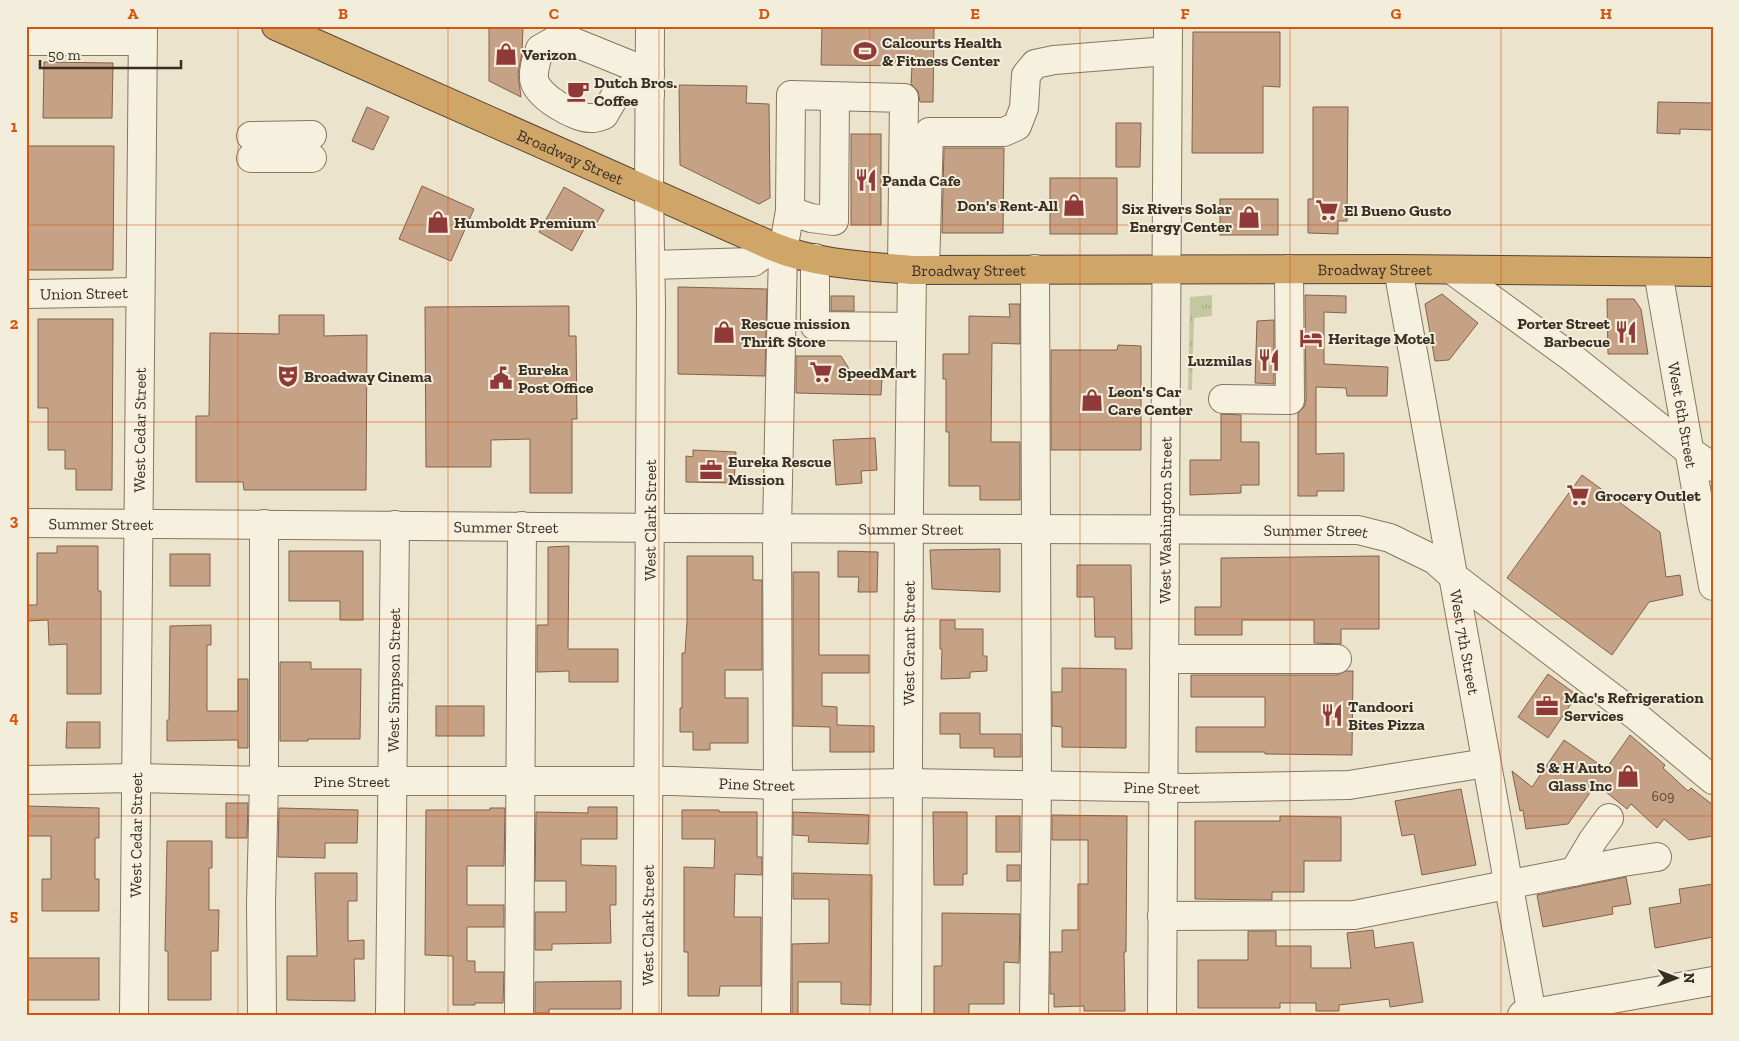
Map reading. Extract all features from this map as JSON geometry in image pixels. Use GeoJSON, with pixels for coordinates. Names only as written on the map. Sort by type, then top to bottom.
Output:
{"type":"FeatureCollection","features":[{"type":"Feature","properties":{"kind":"highway","name":"Broadway Street"},"geometry":{"type":"LineString","coordinates":[[276,26],[426,91],[649,193],[779,248],[815,258],[855,265],[913,269],[1398,269],[1713,272]]}},
{"type":"Feature","properties":{"kind":"street","name":"West Clark Street"},"geometry":{"type":"LineString","coordinates":[[647,1015],[651,265],[644,78],[650,26]]}},
{"type":"Feature","properties":{"kind":"street"},"geometry":{"type":"LineString","coordinates":[[26,41],[142,34]]}},
{"type":"Feature","properties":{"kind":"street","name":"West Cedar Street"},"geometry":{"type":"LineString","coordinates":[[134,1015],[142,34]]}},
{"type":"Feature","properties":{"kind":"street"},"geometry":{"type":"LineString","coordinates":[[913,269],[929,132],[1004,132],[1017,126],[1024,108],[1026,75],[1035,64],[1168,39]]}},
{"type":"Feature","properties":{"kind":"street","name":"West Washington Street"},"geometry":{"type":"LineString","coordinates":[[1162,1015],[1168,39]]}},
{"type":"Feature","properties":{"kind":"street"},"geometry":{"type":"LineString","coordinates":[[554,41],[571,41],[644,78],[632,88],[615,96],[604,115],[592,119],[576,115],[545,98],[534,81],[535,64],[540,48],[554,41]]}},
{"type":"Feature","properties":{"kind":"street"},"geometry":{"type":"LineString","coordinates":[[776,1015],[779,248],[790,211],[791,95],[904,98],[913,269]]}},
{"type":"Feature","properties":{"kind":"street"},"geometry":{"type":"LineString","coordinates":[[790,211],[811,218],[834,221],[835,97]]}},
{"type":"Feature","properties":{"kind":"street"},"geometry":{"type":"LineString","coordinates":[[251,147],[312,147]]}},
{"type":"Feature","properties":{"kind":"street"},"geometry":{"type":"LineString","coordinates":[[651,265],[753,262],[779,248]]}},
{"type":"Feature","properties":{"kind":"street"},"geometry":{"type":"LineString","coordinates":[[815,258],[816,326],[911,327]]}},
{"type":"Feature","properties":{"kind":"street","name":"West Grant Street"},"geometry":{"type":"LineString","coordinates":[[907,1015],[909,528],[913,269]]}},
{"type":"Feature","properties":{"kind":"street"},"geometry":{"type":"LineString","coordinates":[[1034,1015],[1037,786],[1035,269]]}},
{"type":"Feature","properties":{"kind":"street"},"geometry":{"type":"LineString","coordinates":[[1223,399],[1290,400],[1289,269]]}},
{"type":"Feature","properties":{"kind":"street","name":"West 7th Street"},"geometry":{"type":"LineString","coordinates":[[1398,269],[1509,885],[1529,1014]]}},
{"type":"Feature","properties":{"kind":"street"},"geometry":{"type":"LineString","coordinates":[[1452,270],[1575,360],[1688,452],[1713,468]]}},
{"type":"Feature","properties":{"kind":"street","name":"West 6th Street"},"geometry":{"type":"LineString","coordinates":[[1658,272],[1688,452],[1713,586]]}},
{"type":"Feature","properties":{"kind":"street","name":"Union Street"},"geometry":{"type":"LineString","coordinates":[[26,294],[140,292]]}},
{"type":"Feature","properties":{"kind":"street","name":"Summer Street"},"geometry":{"type":"LineString","coordinates":[[26,523],[649,528],[1358,530],[1390,538],[1434,560],[1635,715],[1713,780]]}},
{"type":"Feature","properties":{"kind":"street"},"geometry":{"type":"LineString","coordinates":[[262,1015],[264,524]]}},
{"type":"Feature","properties":{"kind":"street","name":"West Simpson Street"},"geometry":{"type":"LineString","coordinates":[[390,1015],[395,525]]}},
{"type":"Feature","properties":{"kind":"street"},"geometry":{"type":"LineString","coordinates":[[519,1015],[522,526]]}},
{"type":"Feature","properties":{"kind":"street"},"geometry":{"type":"LineString","coordinates":[[1164,659],[1337,659]]}},
{"type":"Feature","properties":{"kind":"street","name":"Pine Street"},"geometry":{"type":"LineString","coordinates":[[26,780],[136,778],[778,784],[908,783],[1163,787],[1350,785],[1486,763]]}},
{"type":"Feature","properties":{"kind":"street"},"geometry":{"type":"LineString","coordinates":[[1574,872],[1609,818]]}},
{"type":"Feature","properties":{"kind":"street"},"geometry":{"type":"LineString","coordinates":[[1162,916],[1354,915],[1657,857]]}},
{"type":"Feature","properties":{"kind":"street"},"geometry":{"type":"LineString","coordinates":[[1529,1014],[1713,981]]}},
{"type":"Feature","properties":{"kind":"green space"},"geometry":{"type":"Polygon","coordinates":[[[1212,295],[1212,316],[1194,318],[1192,390],[1188,390],[1190,297],[1212,295]]]}},
{"type":"Feature","properties":{"kind":"building","name":"Verizon"},"geometry":{"type":"Polygon","coordinates":[[[489,26],[523,26],[522,53],[518,74],[521,97],[489,81],[489,26]]]}},
{"type":"Feature","properties":{"kind":"building","name":"Calcourts Health & Fitness Center"},"geometry":{"type":"Polygon","coordinates":[[[822,26],[934,26],[933,102],[920,102],[918,91],[911,84],[912,66],[821,65],[822,26]]]}},
{"type":"Feature","properties":{"kind":"building"},"geometry":{"type":"Polygon","coordinates":[[[1193,32],[1280,32],[1280,87],[1263,86],[1263,153],[1192,153],[1193,32]]]}},
{"type":"Feature","properties":{"kind":"building"},"geometry":{"type":"Polygon","coordinates":[[[44,62],[113,63],[112,118],[43,118],[44,62]]]}},
{"type":"Feature","properties":{"kind":"building"},"geometry":{"type":"Polygon","coordinates":[[[679,85],[747,86],[746,103],[769,104],[770,198],[759,204],[680,165],[679,85]]]}},
{"type":"Feature","properties":{"kind":"building"},"geometry":{"type":"Polygon","coordinates":[[[1658,102],[1713,103],[1713,130],[1680,129],[1680,134],[1657,133],[1658,102]]]}},
{"type":"Feature","properties":{"kind":"building"},"geometry":{"type":"Polygon","coordinates":[[[367,107],[389,117],[373,150],[352,141],[367,107]]]}},
{"type":"Feature","properties":{"kind":"building"},"geometry":{"type":"Polygon","coordinates":[[[1313,107],[1348,107],[1347,221],[1338,221],[1338,234],[1308,233],[1308,199],[1313,199],[1313,107]]]}},
{"type":"Feature","properties":{"kind":"building"},"geometry":{"type":"Polygon","coordinates":[[[1116,123],[1141,123],[1140,167],[1116,167],[1116,123]]]}},
{"type":"Feature","properties":{"kind":"building","name":"Panda Cafe"},"geometry":{"type":"Polygon","coordinates":[[[851,134],[881,134],[881,225],[851,225],[851,134]]]}},
{"type":"Feature","properties":{"kind":"building"},"geometry":{"type":"Polygon","coordinates":[[[26,146],[114,146],[113,270],[26,270],[26,146]]]}},
{"type":"Feature","properties":{"kind":"building"},"geometry":{"type":"Polygon","coordinates":[[[944,148],[1004,148],[1003,233],[942,233],[944,148]]]}},
{"type":"Feature","properties":{"kind":"building"},"geometry":{"type":"Polygon","coordinates":[[[1050,178],[1117,178],[1117,234],[1050,234],[1050,178]]]}},
{"type":"Feature","properties":{"kind":"building","name":"Humboldt Premium"},"geometry":{"type":"Polygon","coordinates":[[[422,186],[474,209],[451,261],[399,239],[422,186]]]}},
{"type":"Feature","properties":{"kind":"building"},"geometry":{"type":"Polygon","coordinates":[[[564,187],[604,210],[596,224],[589,220],[572,251],[539,232],[564,187]]]}},
{"type":"Feature","properties":{"kind":"building","name":"Six Rivers Solar Energy Center"},"geometry":{"type":"Polygon","coordinates":[[[1220,199],[1278,199],[1278,235],[1220,235],[1220,199]]]}},
{"type":"Feature","properties":{"kind":"building","name":"Rescue mission Thrift Store"},"geometry":{"type":"Polygon","coordinates":[[[678,287],[767,289],[765,376],[678,374],[678,287]]]}},
{"type":"Feature","properties":{"kind":"building"},"geometry":{"type":"Polygon","coordinates":[[[1442,294],[1478,323],[1449,360],[1435,361],[1425,304],[1442,294]]]}},
{"type":"Feature","properties":{"kind":"building"},"geometry":{"type":"Polygon","coordinates":[[[1305,295],[1346,296],[1346,313],[1324,312],[1324,364],[1388,367],[1387,396],[1347,396],[1346,388],[1316,387],[1316,454],[1344,453],[1344,491],[1317,491],[1317,496],[1298,496],[1298,413],[1304,407],[1306,400],[1305,295]]]}},
{"type":"Feature","properties":{"kind":"building"},"geometry":{"type":"Polygon","coordinates":[[[831,296],[854,296],[854,311],[831,311],[831,296]]]}},
{"type":"Feature","properties":{"kind":"building","name":"Porter Street Barbecue"},"geometry":{"type":"Polygon","coordinates":[[[1607,299],[1634,299],[1641,309],[1648,354],[1608,354],[1607,299]]]}},
{"type":"Feature","properties":{"kind":"building"},"geometry":{"type":"Polygon","coordinates":[[[1009,304],[1020,304],[1020,344],[992,343],[991,442],[1020,442],[1020,500],[980,500],[980,486],[949,486],[949,432],[946,432],[946,379],[943,379],[943,354],[969,354],[969,316],[1010,317],[1009,304]]]}},
{"type":"Feature","properties":{"kind":"building","name":"Eureka Post Office"},"geometry":{"type":"Polygon","coordinates":[[[569,306],[569,336],[576,336],[577,419],[572,419],[572,493],[530,493],[530,439],[491,440],[491,467],[426,467],[425,307],[569,306]]]}},
{"type":"Feature","properties":{"kind":"building","name":"Broadway Cinema"},"geometry":{"type":"Polygon","coordinates":[[[279,315],[324,315],[324,336],[367,335],[366,490],[244,490],[243,482],[196,482],[196,416],[209,416],[210,333],[279,334],[279,315]]]}},
{"type":"Feature","properties":{"kind":"building"},"geometry":{"type":"Polygon","coordinates":[[[38,319],[113,319],[112,490],[76,490],[76,469],[65,469],[65,450],[48,450],[48,408],[38,408],[38,319]]]}},
{"type":"Feature","properties":{"kind":"building","name":"Luzmilas"},"geometry":{"type":"Polygon","coordinates":[[[1274,320],[1274,384],[1255,383],[1257,321],[1274,320]]]}},
{"type":"Feature","properties":{"kind":"building","name":"Leon's Car Care Center"},"geometry":{"type":"Polygon","coordinates":[[[1118,345],[1141,346],[1141,450],[1051,450],[1051,350],[1117,350],[1118,345]]]}},
{"type":"Feature","properties":{"kind":"building","name":"SpeedMart"},"geometry":{"type":"Polygon","coordinates":[[[796,356],[841,356],[848,367],[849,378],[882,378],[881,395],[796,393],[796,356]]]}},
{"type":"Feature","properties":{"kind":"building"},"geometry":{"type":"Polygon","coordinates":[[[1221,414],[1241,415],[1241,442],[1259,442],[1259,485],[1241,485],[1241,493],[1190,495],[1190,460],[1221,460],[1221,414]]]}},
{"type":"Feature","properties":{"kind":"building"},"geometry":{"type":"Polygon","coordinates":[[[875,438],[877,470],[861,471],[862,483],[836,485],[833,440],[875,438]]]}},
{"type":"Feature","properties":{"kind":"building","name":"Eureka Rescue Mission"},"geometry":{"type":"Polygon","coordinates":[[[693,450],[736,452],[734,483],[686,482],[686,456],[693,457],[693,450]]]}},
{"type":"Feature","properties":{"kind":"building"},"geometry":{"type":"Polygon","coordinates":[[[1582,475],[1660,532],[1666,577],[1680,575],[1683,595],[1649,602],[1612,655],[1507,578],[1582,475]]]}},
{"type":"Feature","properties":{"kind":"building"},"geometry":{"type":"Polygon","coordinates":[[[57,546],[98,546],[98,591],[101,591],[101,694],[67,694],[67,644],[49,645],[48,620],[26,621],[26,605],[37,605],[37,553],[57,553],[57,546]]]}},
{"type":"Feature","properties":{"kind":"building"},"geometry":{"type":"Polygon","coordinates":[[[569,546],[568,649],[618,649],[618,682],[569,682],[569,671],[537,672],[537,625],[548,625],[548,547],[569,546]]]}},
{"type":"Feature","properties":{"kind":"building"},"geometry":{"type":"Polygon","coordinates":[[[1000,549],[1000,592],[932,589],[930,550],[1000,549]]]}},
{"type":"Feature","properties":{"kind":"building"},"geometry":{"type":"Polygon","coordinates":[[[289,551],[363,551],[363,620],[340,620],[340,601],[289,601],[289,551]]]}},
{"type":"Feature","properties":{"kind":"building"},"geometry":{"type":"Polygon","coordinates":[[[838,551],[878,552],[877,592],[858,592],[859,577],[838,577],[838,551]]]}},
{"type":"Feature","properties":{"kind":"building"},"geometry":{"type":"Polygon","coordinates":[[[170,554],[210,554],[210,586],[170,586],[170,554]]]}},
{"type":"Feature","properties":{"kind":"building"},"geometry":{"type":"Polygon","coordinates":[[[687,556],[753,556],[753,580],[762,580],[762,670],[725,670],[725,698],[748,698],[748,743],[710,743],[710,750],[693,750],[693,732],[680,732],[682,653],[685,653],[687,621],[687,556]]]}},
{"type":"Feature","properties":{"kind":"building"},"geometry":{"type":"Polygon","coordinates":[[[1379,556],[1379,629],[1341,629],[1341,644],[1314,643],[1314,620],[1242,620],[1242,635],[1195,635],[1195,607],[1221,607],[1221,558],[1379,556]]]}},
{"type":"Feature","properties":{"kind":"building"},"geometry":{"type":"Polygon","coordinates":[[[1077,565],[1131,565],[1132,649],[1115,649],[1115,637],[1095,637],[1094,597],[1077,597],[1077,565]]]}},
{"type":"Feature","properties":{"kind":"building"},"geometry":{"type":"Polygon","coordinates":[[[793,572],[819,572],[819,655],[869,655],[869,673],[822,673],[822,706],[837,707],[837,725],[874,726],[874,752],[830,752],[830,727],[793,726],[793,572]]]}},
{"type":"Feature","properties":{"kind":"building"},"geometry":{"type":"Polygon","coordinates":[[[940,620],[955,620],[955,629],[983,629],[983,656],[987,656],[987,671],[970,672],[970,678],[941,679],[942,649],[940,649],[940,620]]]}},
{"type":"Feature","properties":{"kind":"building"},"geometry":{"type":"Polygon","coordinates":[[[211,625],[211,645],[207,645],[207,711],[238,711],[238,679],[248,679],[248,748],[238,748],[238,740],[167,741],[170,626],[211,625]]]}},
{"type":"Feature","properties":{"kind":"building"},"geometry":{"type":"Polygon","coordinates":[[[280,662],[311,662],[311,669],[361,669],[360,739],[280,741],[280,662]]]}},
{"type":"Feature","properties":{"kind":"building"},"geometry":{"type":"Polygon","coordinates":[[[1062,668],[1126,669],[1126,748],[1062,747],[1062,727],[1052,726],[1052,692],[1062,692],[1062,668]]]}},
{"type":"Feature","properties":{"kind":"building"},"geometry":{"type":"Polygon","coordinates":[[[1346,671],[1353,671],[1352,755],[1196,752],[1196,727],[1265,727],[1265,697],[1191,697],[1191,675],[1337,675],[1346,671]]]}},
{"type":"Feature","properties":{"kind":"building","name":"Mac's Refrigeration Services"},"geometry":{"type":"Polygon","coordinates":[[[1548,674],[1577,695],[1548,738],[1518,717],[1548,674]]]}},
{"type":"Feature","properties":{"kind":"building"},"geometry":{"type":"Polygon","coordinates":[[[436,706],[484,706],[484,736],[436,736],[436,706]]]}},
{"type":"Feature","properties":{"kind":"building"},"geometry":{"type":"Polygon","coordinates":[[[940,713],[980,713],[980,734],[1021,734],[1021,757],[994,757],[994,748],[960,748],[960,734],[940,734],[940,713]]]}},
{"type":"Feature","properties":{"kind":"building"},"geometry":{"type":"Polygon","coordinates":[[[67,722],[100,722],[100,748],[66,748],[67,722]]]}},
{"type":"Feature","properties":{"kind":"building"},"geometry":{"type":"Polygon","coordinates":[[[1630,735],[1665,765],[1663,768],[1688,791],[1691,788],[1713,805],[1713,836],[1689,840],[1664,819],[1657,828],[1631,804],[1627,809],[1596,784],[1568,824],[1526,829],[1523,810],[1520,811],[1512,771],[1532,787],[1564,740],[1606,769],[1630,735]]]}},
{"type":"Feature","properties":{"kind":"building"},"geometry":{"type":"Polygon","coordinates":[[[1461,789],[1476,865],[1422,875],[1414,834],[1402,836],[1395,801],[1461,789]]]}},
{"type":"Feature","properties":{"kind":"building"},"geometry":{"type":"Polygon","coordinates":[[[226,803],[248,803],[247,838],[226,838],[226,803]]]}},
{"type":"Feature","properties":{"kind":"building"},"geometry":{"type":"Polygon","coordinates":[[[26,806],[99,808],[99,838],[95,838],[95,879],[99,879],[99,911],[42,911],[42,879],[51,879],[51,836],[26,836],[26,806]]]}},
{"type":"Feature","properties":{"kind":"building"},"geometry":{"type":"Polygon","coordinates":[[[588,807],[617,807],[617,839],[581,839],[581,865],[616,866],[616,905],[610,905],[611,943],[552,944],[552,950],[535,950],[535,912],[566,912],[566,881],[535,881],[536,812],[588,813],[588,807]]]}},
{"type":"Feature","properties":{"kind":"building"},"geometry":{"type":"Polygon","coordinates":[[[279,808],[358,810],[357,843],[325,843],[325,858],[278,857],[279,808]]]}},
{"type":"Feature","properties":{"kind":"building"},"geometry":{"type":"Polygon","coordinates":[[[490,808],[505,808],[504,866],[467,866],[467,905],[504,905],[504,927],[467,927],[467,961],[475,961],[475,972],[504,972],[503,1003],[453,1005],[453,956],[425,955],[426,810],[490,810],[490,808]]]}},
{"type":"Feature","properties":{"kind":"building"},"geometry":{"type":"Polygon","coordinates":[[[682,810],[757,812],[757,857],[762,857],[762,875],[735,874],[734,917],[761,917],[761,986],[720,986],[719,996],[688,996],[688,952],[684,952],[684,867],[714,868],[715,839],[682,839],[682,810]]]}},
{"type":"Feature","properties":{"kind":"building"},"geometry":{"type":"Polygon","coordinates":[[[793,812],[869,815],[868,844],[808,842],[809,836],[793,835],[793,812]]]}},
{"type":"Feature","properties":{"kind":"building"},"geometry":{"type":"Polygon","coordinates":[[[933,812],[967,812],[967,874],[963,874],[963,885],[934,885],[933,812]]]}},
{"type":"Feature","properties":{"kind":"building"},"geometry":{"type":"Polygon","coordinates":[[[1052,815],[1127,816],[1126,952],[1124,952],[1125,1011],[1084,1011],[1084,1006],[1054,1007],[1054,994],[1050,994],[1050,952],[1062,952],[1062,930],[1078,930],[1078,884],[1088,884],[1088,840],[1052,840],[1052,815]]]}},
{"type":"Feature","properties":{"kind":"building"},"geometry":{"type":"Polygon","coordinates":[[[996,816],[1020,816],[1020,852],[996,852],[996,816]]]}},
{"type":"Feature","properties":{"kind":"building"},"geometry":{"type":"Polygon","coordinates":[[[1280,816],[1341,817],[1341,861],[1304,861],[1304,892],[1272,892],[1272,900],[1195,899],[1195,821],[1280,821],[1280,816]]]}},
{"type":"Feature","properties":{"kind":"building"},"geometry":{"type":"Polygon","coordinates":[[[167,841],[212,841],[212,868],[209,868],[209,910],[219,910],[218,951],[211,951],[211,1000],[168,1000],[168,951],[165,951],[167,841]]]}},
{"type":"Feature","properties":{"kind":"building"},"geometry":{"type":"Polygon","coordinates":[[[1007,865],[1020,865],[1020,881],[1007,881],[1007,865]]]}},
{"type":"Feature","properties":{"kind":"building"},"geometry":{"type":"Polygon","coordinates":[[[315,873],[357,873],[357,901],[348,901],[348,941],[364,940],[364,959],[354,959],[355,1001],[287,1000],[287,956],[317,956],[315,873]]]}},
{"type":"Feature","properties":{"kind":"building"},"geometry":{"type":"Polygon","coordinates":[[[793,873],[872,875],[871,1005],[841,1004],[841,982],[798,982],[798,1015],[792,1015],[792,944],[829,943],[829,899],[793,899],[793,873]]]}},
{"type":"Feature","properties":{"kind":"building"},"geometry":{"type":"Polygon","coordinates":[[[1626,877],[1631,904],[1612,907],[1613,914],[1543,927],[1537,895],[1626,877]]]}},
{"type":"Feature","properties":{"kind":"building"},"geometry":{"type":"Polygon","coordinates":[[[1713,884],[1713,937],[1655,948],[1649,908],[1681,903],[1679,889],[1713,884]]]}},
{"type":"Feature","properties":{"kind":"building"},"geometry":{"type":"Polygon","coordinates":[[[942,913],[1020,914],[1019,963],[1004,962],[1004,1004],[969,1004],[969,1014],[934,1014],[934,966],[942,966],[942,913]]]}},
{"type":"Feature","properties":{"kind":"building"},"geometry":{"type":"Polygon","coordinates":[[[1373,930],[1375,948],[1413,942],[1423,1002],[1390,1007],[1389,999],[1339,1005],[1339,1011],[1316,1011],[1316,1003],[1280,1003],[1280,1008],[1198,1008],[1198,960],[1248,960],[1248,931],[1276,931],[1276,946],[1311,946],[1311,968],[1351,968],[1347,933],[1373,930]]]}},
{"type":"Feature","properties":{"kind":"building"},"geometry":{"type":"Polygon","coordinates":[[[26,958],[99,958],[99,1000],[26,1000],[26,958]]]}},
{"type":"Feature","properties":{"kind":"building"},"geometry":{"type":"Polygon","coordinates":[[[621,981],[621,1009],[549,1009],[549,1013],[535,1013],[535,982],[621,981]]]}},
{"type":"Feature","properties":{"kind":"place","name":"Calcourts Health & Fitness Center"},"geometry":{"type":"Point","coordinates":[865,51]}},
{"type":"Feature","properties":{"kind":"place","name":"Verizon"},"geometry":{"type":"Point","coordinates":[506,54]}},
{"type":"Feature","properties":{"kind":"place","name":"Dutch Bros. Coffee"},"geometry":{"type":"Point","coordinates":[578,91]}},
{"type":"Feature","properties":{"kind":"place","name":"Panda Cafe"},"geometry":{"type":"Point","coordinates":[866,180]}},
{"type":"Feature","properties":{"kind":"place","name":"Don's Rent-All"},"geometry":{"type":"Point","coordinates":[1074,205]}},
{"type":"Feature","properties":{"kind":"place","name":"El Bueno Gusto"},"geometry":{"type":"Point","coordinates":[1327,210]}},
{"type":"Feature","properties":{"kind":"place","name":"Six Rivers Solar Energy Center"},"geometry":{"type":"Point","coordinates":[1249,217]}},
{"type":"Feature","properties":{"kind":"place","name":"Humboldt Premium"},"geometry":{"type":"Point","coordinates":[438,222]}},
{"type":"Feature","properties":{"kind":"place","name":"Rescue mission Thrift Store"},"geometry":{"type":"Point","coordinates":[724,332]}},
{"type":"Feature","properties":{"kind":"place","name":"Porter Street Barbecue"},"geometry":{"type":"Point","coordinates":[1626,332]}},
{"type":"Feature","properties":{"kind":"place","name":"Heritage Motel"},"geometry":{"type":"Point","coordinates":[1311,338]}},
{"type":"Feature","properties":{"kind":"place","name":"Luzmilas"},"geometry":{"type":"Point","coordinates":[1269,360]}},
{"type":"Feature","properties":{"kind":"place","name":"SpeedMart"},"geometry":{"type":"Point","coordinates":[821,372]}},
{"type":"Feature","properties":{"kind":"place","name":"Broadway Cinema"},"geometry":{"type":"Point","coordinates":[288,376]}},
{"type":"Feature","properties":{"kind":"place","name":"Eureka Post Office"},"geometry":{"type":"Point","coordinates":[501,378]}},
{"type":"Feature","properties":{"kind":"place","name":"Leon's Car Care Center"},"geometry":{"type":"Point","coordinates":[1092,400]}},
{"type":"Feature","properties":{"kind":"place","name":"Eureka Rescue Mission"},"geometry":{"type":"Point","coordinates":[711,470]}},
{"type":"Feature","properties":{"kind":"place","name":"Grocery Outlet"},"geometry":{"type":"Point","coordinates":[1578,495]}},
{"type":"Feature","properties":{"kind":"place","name":"Mac's Refrigeration Services"},"geometry":{"type":"Point","coordinates":[1547,706]}},
{"type":"Feature","properties":{"kind":"place","name":"Tandoori Bites Pizza"},"geometry":{"type":"Point","coordinates":[1332,715]}},
{"type":"Feature","properties":{"kind":"place","name":"S & H Auto Glass Inc"},"geometry":{"type":"Point","coordinates":[1628,776]}}]}
